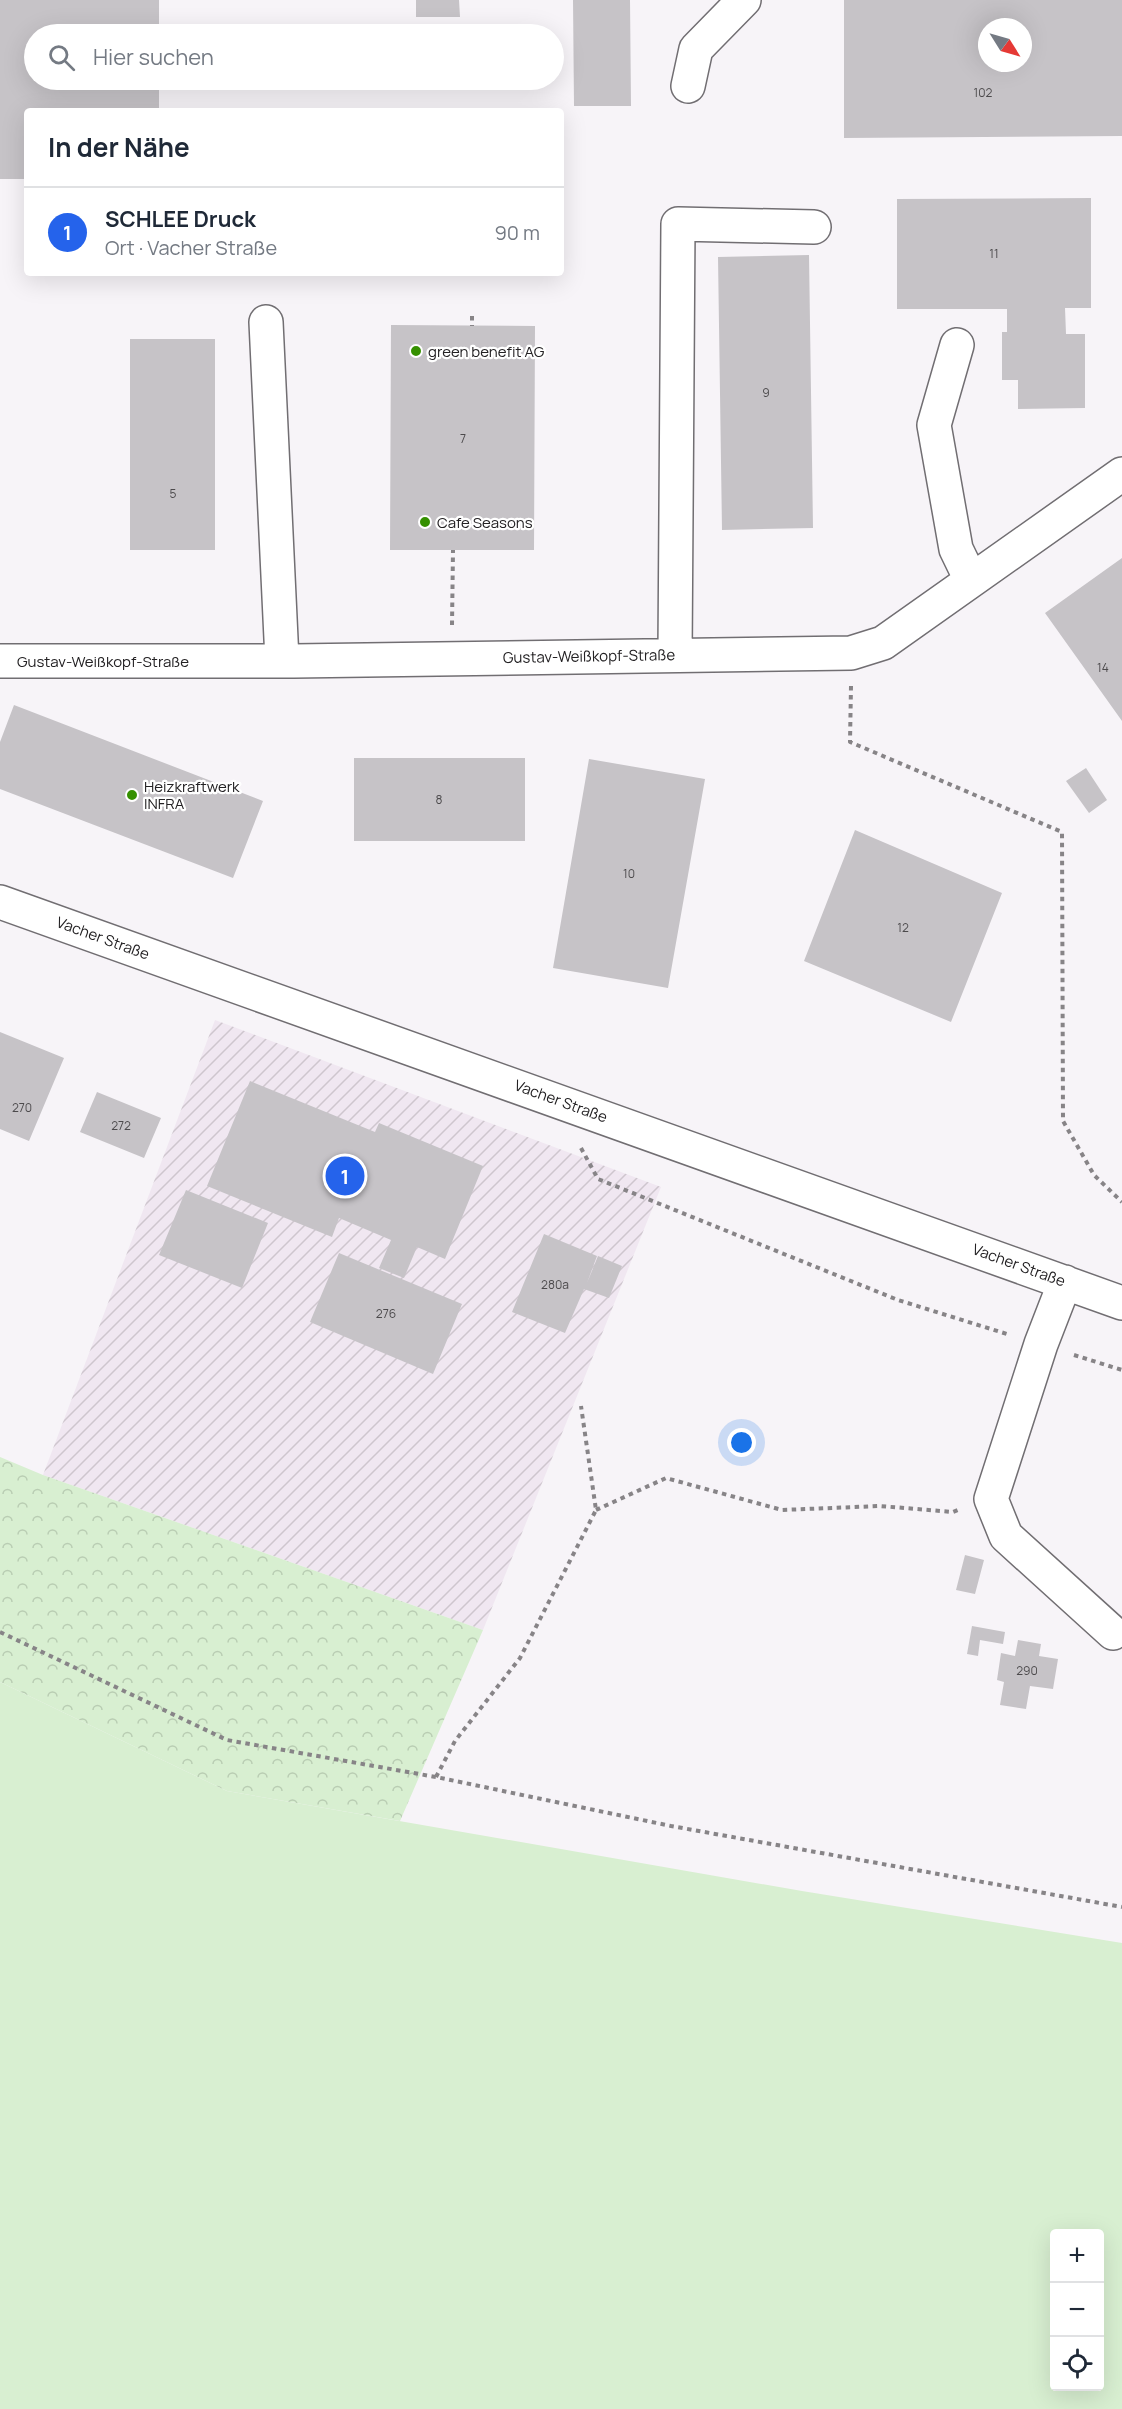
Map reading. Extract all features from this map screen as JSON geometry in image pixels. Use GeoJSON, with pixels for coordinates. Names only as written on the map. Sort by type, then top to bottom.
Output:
{"type":"FeatureCollection","features":[{"type":"Feature","properties":{"kind":"street"},"geometry":{"type":"LineString","coordinates":[[688,86],[696,49],[744,0]]}},
{"type":"Feature","properties":{"kind":"street"},"geometry":{"type":"LineString","coordinates":[[675,655],[664,585],[678,224],[814,227]]}},
{"type":"Feature","properties":{"kind":"street"},"geometry":{"type":"LineString","coordinates":[[266,322],[282,660]]}},
{"type":"Feature","properties":{"kind":"street"},"geometry":{"type":"LineString","coordinates":[[957,345],[934,425],[956,549],[971,580]]}},
{"type":"Feature","properties":{"kind":"street","name":"Gustav-Weißkopf-Straße"},"geometry":{"type":"LineString","coordinates":[[0,661],[282,660],[851,652],[883,643],[1122,474]]}},
{"type":"Feature","properties":{"kind":"street","name":"Vacher Straße"},"geometry":{"type":"LineString","coordinates":[[0,902],[1122,1302]]}},
{"type":"Feature","properties":{"kind":"street"},"geometry":{"type":"LineString","coordinates":[[1065,1282],[1041,1344],[991,1499],[1006,1536],[1113,1633]]}},
{"type":"Feature","properties":{"kind":"path"},"geometry":{"type":"LineString","coordinates":[[472,316],[472,326]]}},
{"type":"Feature","properties":{"kind":"path"},"geometry":{"type":"LineString","coordinates":[[452,658],[453,550]]}},
{"type":"Feature","properties":{"kind":"path"},"geometry":{"type":"LineString","coordinates":[[851,652],[850,742],[1062,832],[1063,1121],[1094,1175],[1122,1202]]}},
{"type":"Feature","properties":{"kind":"path"},"geometry":{"type":"LineString","coordinates":[[552,1097],[598,1179],[898,1299],[1122,1370]]}},
{"type":"Feature","properties":{"kind":"path"},"geometry":{"type":"LineString","coordinates":[[436,1777],[455,1741],[520,1658],[596,1510],[581,1406]]}},
{"type":"Feature","properties":{"kind":"path"},"geometry":{"type":"LineString","coordinates":[[596,1510],[666,1478],[782,1510],[880,1506],[920,1508]]}},
{"type":"Feature","properties":{"kind":"path"},"geometry":{"type":"LineString","coordinates":[[0,1632],[226,1740],[436,1777],[671,1826],[1122,1906]]}},
{"type":"Feature","properties":{"kind":"shaded area"},"geometry":{"type":"Polygon","coordinates":[[[215,1020],[661,1187],[483,1630],[43,1475],[215,1020]]]}},
{"type":"Feature","properties":{"kind":"green space"},"geometry":{"type":"Polygon","coordinates":[[[0,1457],[43,1475],[483,1630],[400,1821],[227,1791],[0,1682],[0,1457]]]}},
{"type":"Feature","properties":{"kind":"green space"},"geometry":{"type":"Polygon","coordinates":[[[0,1682],[227,1791],[802,1891],[1122,1943],[1122,2409],[0,2409],[0,1682]]]}},
{"type":"Feature","properties":{"kind":"building"},"geometry":{"type":"Polygon","coordinates":[[[0,0],[159,0],[159,24],[24,24],[24,90],[159,90],[159,108],[24,108],[24,179],[0,179],[0,0]]]}},
{"type":"Feature","properties":{"kind":"building"},"geometry":{"type":"Polygon","coordinates":[[[416,0],[459,0],[460,17],[416,17],[416,0]]]}},
{"type":"Feature","properties":{"kind":"building"},"geometry":{"type":"Polygon","coordinates":[[[573,0],[630,0],[631,106],[574,106],[573,0]]]}},
{"type":"Feature","properties":{"kind":"building"},"geometry":{"type":"Polygon","coordinates":[[[844,0],[1122,0],[1122,136],[844,138],[844,0]]]}},
{"type":"Feature","properties":{"kind":"building"},"geometry":{"type":"Polygon","coordinates":[[[1091,198],[1091,308],[1065,308],[1066,334],[1085,334],[1085,408],[1018,409],[1018,380],[1002,380],[1002,332],[1007,332],[1007,309],[897,309],[897,199],[1091,198]]]}},
{"type":"Feature","properties":{"kind":"building"},"geometry":{"type":"Polygon","coordinates":[[[809,255],[813,528],[722,530],[718,257],[809,255]]]}},
{"type":"Feature","properties":{"kind":"building"},"geometry":{"type":"Polygon","coordinates":[[[391,325],[535,326],[534,550],[390,550],[391,325]]]}},
{"type":"Feature","properties":{"kind":"building"},"geometry":{"type":"Polygon","coordinates":[[[130,339],[215,339],[215,550],[130,550],[130,339]]]}},
{"type":"Feature","properties":{"kind":"building"},"geometry":{"type":"Polygon","coordinates":[[[1122,558],[1122,721],[1045,613],[1122,558]]]}},
{"type":"Feature","properties":{"kind":"building","name":"Heizkraftwerk INFRA"},"geometry":{"type":"Polygon","coordinates":[[[14,705],[263,801],[233,878],[0,789],[0,742],[14,705]]]}},
{"type":"Feature","properties":{"kind":"building"},"geometry":{"type":"Polygon","coordinates":[[[354,758],[525,758],[525,841],[354,841],[354,758]]]}},
{"type":"Feature","properties":{"kind":"building"},"geometry":{"type":"Polygon","coordinates":[[[589,759],[705,779],[668,988],[553,968],[589,759]]]}},
{"type":"Feature","properties":{"kind":"building"},"geometry":{"type":"Polygon","coordinates":[[[1086,768],[1107,800],[1089,813],[1066,781],[1086,768]]]}},
{"type":"Feature","properties":{"kind":"building"},"geometry":{"type":"Polygon","coordinates":[[[855,830],[1002,893],[951,1022],[804,961],[855,830]]]}},
{"type":"Feature","properties":{"kind":"building"},"geometry":{"type":"Polygon","coordinates":[[[0,1032],[64,1058],[29,1141],[0,1129],[0,1032]]]}},
{"type":"Feature","properties":{"kind":"building"},"geometry":{"type":"Polygon","coordinates":[[[250,1081],[375,1132],[379,1123],[483,1166],[445,1259],[417,1247],[404,1278],[379,1268],[391,1240],[339,1218],[332,1237],[207,1186],[250,1081]]]}},
{"type":"Feature","properties":{"kind":"building"},"geometry":{"type":"Polygon","coordinates":[[[97,1092],[161,1118],[144,1158],[80,1132],[97,1092]]]}},
{"type":"Feature","properties":{"kind":"building"},"geometry":{"type":"Polygon","coordinates":[[[186,1190],[268,1223],[242,1288],[159,1255],[186,1190]]]}},
{"type":"Feature","properties":{"kind":"building"},"geometry":{"type":"Polygon","coordinates":[[[544,1234],[597,1256],[587,1283],[598,1256],[622,1266],[609,1298],[584,1289],[565,1333],[512,1312],[544,1234]]]}},
{"type":"Feature","properties":{"kind":"building"},"geometry":{"type":"Polygon","coordinates":[[[339,1253],[462,1304],[433,1374],[310,1322],[339,1253]]]}},
{"type":"Feature","properties":{"kind":"building"},"geometry":{"type":"Polygon","coordinates":[[[965,1555],[984,1560],[975,1594],[956,1590],[965,1555]]]}},
{"type":"Feature","properties":{"kind":"building"},"geometry":{"type":"Polygon","coordinates":[[[972,1626],[1005,1632],[1003,1644],[980,1640],[978,1656],[967,1654],[972,1626]]]}},
{"type":"Feature","properties":{"kind":"building"},"geometry":{"type":"Polygon","coordinates":[[[1018,1640],[1041,1644],[1039,1656],[1058,1659],[1053,1689],[1030,1686],[1026,1709],[1000,1705],[1004,1682],[997,1680],[1001,1653],[1015,1656],[1018,1640]]]}},
{"type":"Feature","properties":{"kind":"place","name":"green benefit AG"},"geometry":{"type":"Point","coordinates":[416,351]}},
{"type":"Feature","properties":{"kind":"place","name":"Cafe Seasons"},"geometry":{"type":"Point","coordinates":[425,522]}},
{"type":"Feature","properties":{"kind":"place","name":"Heizkraftwerk INFRA"},"geometry":{"type":"Point","coordinates":[132,795]}},
{"type":"Feature","properties":{"kind":"place","name":"SCHLEE Druck"},"geometry":{"type":"Point","coordinates":[345,1176]}}]}
